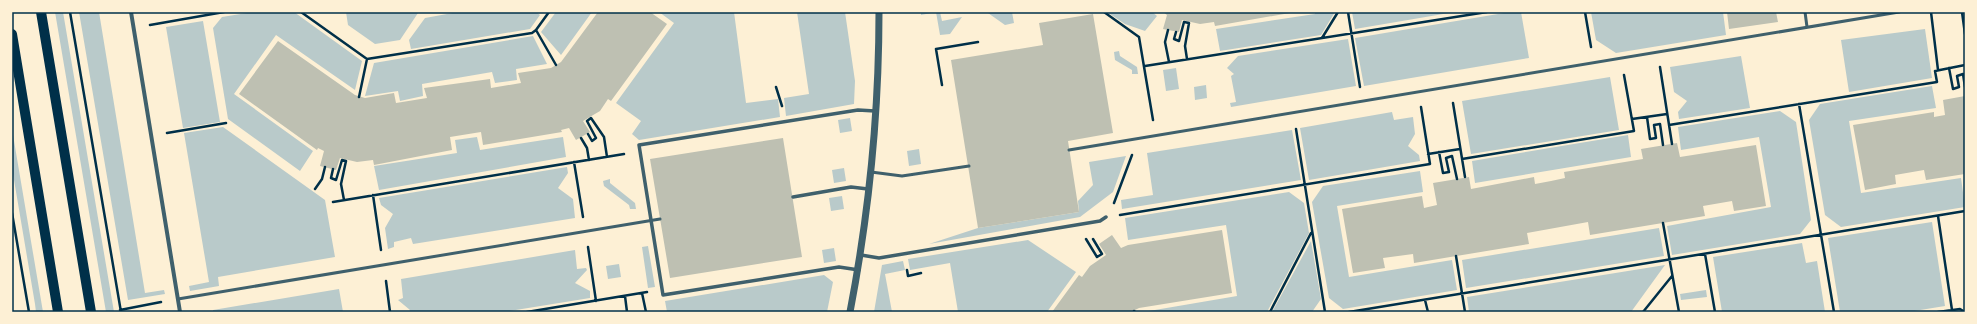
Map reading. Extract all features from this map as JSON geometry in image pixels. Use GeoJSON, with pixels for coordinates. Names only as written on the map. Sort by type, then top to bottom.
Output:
{"type":"FeatureCollection","features":[{"type":"Feature","properties":{"kind":"main road"},"geometry":{"type":"LineString","coordinates":[[41,12],[92,312]]}},
{"type":"Feature","properties":{"kind":"main road"},"geometry":{"type":"LineString","coordinates":[[12,34],[58,312]]}},
{"type":"Feature","properties":{"kind":"street"},"geometry":{"type":"LineString","coordinates":[[131,12],[180,312]]}},
{"type":"Feature","properties":{"kind":"street"},"geometry":{"type":"LineString","coordinates":[[850,312],[861,255],[871,172],[879,77],[878,12]]}},
{"type":"Feature","properties":{"kind":"street"},"geometry":{"type":"LineString","coordinates":[[858,270],[839,267],[663,295],[639,145],[858,110],[876,111]]}},
{"type":"Feature","properties":{"kind":"street"},"geometry":{"type":"LineString","coordinates":[[793,197],[851,187],[869,190]]}},
{"type":"Feature","properties":{"kind":"street"},"geometry":{"type":"LineString","coordinates":[[861,255],[880,258],[1100,221],[1106,217]]}},
{"type":"Feature","properties":{"kind":"lane"},"geometry":{"type":"LineString","coordinates":[[1805,12],[1808,27]]}},
{"type":"Feature","properties":{"kind":"lane"},"geometry":{"type":"LineString","coordinates":[[1069,150],[1362,100],[1899,12]]}},
{"type":"Feature","properties":{"kind":"lane"},"geometry":{"type":"LineString","coordinates":[[871,172],[902,176],[968,166]]}},
{"type":"Feature","properties":{"kind":"lane"},"geometry":{"type":"LineString","coordinates":[[178,299],[660,219]]}},
{"type":"Feature","properties":{"kind":"path"},"geometry":{"type":"LineString","coordinates":[[70,12],[120,311],[178,299]]}},
{"type":"Feature","properties":{"kind":"path"},"geometry":{"type":"LineString","coordinates":[[165,22],[224,12]]}},
{"type":"Feature","properties":{"kind":"path"},"geometry":{"type":"LineString","coordinates":[[301,12],[367,60],[532,33],[536,30],[549,12]]}},
{"type":"Feature","properties":{"kind":"path"},"geometry":{"type":"LineString","coordinates":[[1104,12],[1139,37],[1156,135]]}},
{"type":"Feature","properties":{"kind":"path"},"geometry":{"type":"LineString","coordinates":[[1322,38],[1338,12]]}},
{"type":"Feature","properties":{"kind":"path"},"geometry":{"type":"LineString","coordinates":[[1348,12],[1362,100]]}},
{"type":"Feature","properties":{"kind":"path"},"geometry":{"type":"LineString","coordinates":[[1145,66],[1487,12]]}},
{"type":"Feature","properties":{"kind":"path"},"geometry":{"type":"LineString","coordinates":[[1585,12],[1593,62]]}},
{"type":"Feature","properties":{"kind":"path"},"geometry":{"type":"LineString","coordinates":[[1669,125],[1937,82],[1935,71],[1938,70],[1931,12]]}},
{"type":"Feature","properties":{"kind":"path"},"geometry":{"type":"LineString","coordinates":[[1962,12],[1965,34]]}},
{"type":"Feature","properties":{"kind":"path"},"geometry":{"type":"LineString","coordinates":[[1176,32],[1174,39],[1180,40],[1184,22],[1190,23],[1185,46],[1187,59]]}},
{"type":"Feature","properties":{"kind":"path"},"geometry":{"type":"LineString","coordinates":[[536,30],[556,65]]}},
{"type":"Feature","properties":{"kind":"path"},"geometry":{"type":"LineString","coordinates":[[1168,30],[1166,42],[1169,62]]}},
{"type":"Feature","properties":{"kind":"path"},"geometry":{"type":"LineString","coordinates":[[942,85],[936,49],[978,42]]}},
{"type":"Feature","properties":{"kind":"path"},"geometry":{"type":"LineString","coordinates":[[1658,51],[1672,144]]}},
{"type":"Feature","properties":{"kind":"path"},"geometry":{"type":"LineString","coordinates":[[1462,159],[1634,131],[1621,58]]}},
{"type":"Feature","properties":{"kind":"path"},"geometry":{"type":"LineString","coordinates":[[359,97],[367,60]]}},
{"type":"Feature","properties":{"kind":"path"},"geometry":{"type":"LineString","coordinates":[[1938,70],[1965,65]]}},
{"type":"Feature","properties":{"kind":"path"},"geometry":{"type":"LineString","coordinates":[[1949,68],[1953,89],[1959,87],[1957,76],[1963,74],[1965,87]]}},
{"type":"Feature","properties":{"kind":"path"},"geometry":{"type":"LineString","coordinates":[[1450,86],[1465,178]]}},
{"type":"Feature","properties":{"kind":"path"},"geometry":{"type":"LineString","coordinates":[[1106,217],[1430,164],[1418,91]]}},
{"type":"Feature","properties":{"kind":"path"},"geometry":{"type":"LineString","coordinates":[[1799,104],[1834,312]]}},
{"type":"Feature","properties":{"kind":"path"},"geometry":{"type":"LineString","coordinates":[[1293,112],[1325,312]]}},
{"type":"Feature","properties":{"kind":"path"},"geometry":{"type":"LineString","coordinates":[[1632,119],[1668,114]]}},
{"type":"Feature","properties":{"kind":"path"},"geometry":{"type":"LineString","coordinates":[[1647,117],[1650,139],[1656,138],[1654,125],[1660,124],[1664,145]]}},
{"type":"Feature","properties":{"kind":"path"},"geometry":{"type":"LineString","coordinates":[[588,134],[592,141],[596,138],[587,121],[591,118],[604,137],[607,157]]}},
{"type":"Feature","properties":{"kind":"path"},"geometry":{"type":"LineString","coordinates":[[183,130],[226,123]]}},
{"type":"Feature","properties":{"kind":"path"},"geometry":{"type":"LineString","coordinates":[[581,138],[587,148],[589,160]]}},
{"type":"Feature","properties":{"kind":"path"},"geometry":{"type":"LineString","coordinates":[[1115,215],[1114,201],[1139,138]]}},
{"type":"Feature","properties":{"kind":"path"},"geometry":{"type":"LineString","coordinates":[[1428,154],[1460,149]]}},
{"type":"Feature","properties":{"kind":"path"},"geometry":{"type":"LineString","coordinates":[[333,202],[640,152]]}},
{"type":"Feature","properties":{"kind":"path"},"geometry":{"type":"LineString","coordinates":[[1439,152],[1443,173],[1449,172],[1446,158],[1452,156],[1457,179]]}},
{"type":"Feature","properties":{"kind":"path"},"geometry":{"type":"LineString","coordinates":[[333,169],[331,178],[336,180],[342,160],[346,161],[341,184],[344,200]]}},
{"type":"Feature","properties":{"kind":"path"},"geometry":{"type":"LineString","coordinates":[[315,189],[322,179],[325,167]]}},
{"type":"Feature","properties":{"kind":"path"},"geometry":{"type":"LineString","coordinates":[[1349,312],[1965,211]]}},
{"type":"Feature","properties":{"kind":"path"},"geometry":{"type":"LineString","coordinates":[[12,213],[29,312]]}},
{"type":"Feature","properties":{"kind":"path"},"geometry":{"type":"LineString","coordinates":[[1938,216],[1952,310]]}},
{"type":"Feature","properties":{"kind":"path"},"geometry":{"type":"LineString","coordinates":[[1663,223],[1679,312]]}},
{"type":"Feature","properties":{"kind":"path"},"geometry":{"type":"LineString","coordinates":[[1270,312],[1312,232]]}},
{"type":"Feature","properties":{"kind":"path"},"geometry":{"type":"LineString","coordinates":[[1086,239],[1097,257],[1102,254],[1092,238],[1098,235]]}},
{"type":"Feature","properties":{"kind":"path"},"geometry":{"type":"LineString","coordinates":[[1705,254],[1715,312]]}},
{"type":"Feature","properties":{"kind":"path"},"geometry":{"type":"LineString","coordinates":[[1456,256],[1464,312]]}},
{"type":"Feature","properties":{"kind":"path"},"geometry":{"type":"LineString","coordinates":[[1643,312],[1672,276]]}},
{"type":"Feature","properties":{"kind":"path"},"geometry":{"type":"LineString","coordinates":[[527,312],[662,290]]}},
{"type":"Feature","properties":{"kind":"path"},"geometry":{"type":"LineString","coordinates":[[642,293],[646,312]]}},
{"type":"Feature","properties":{"kind":"path"},"geometry":{"type":"LineString","coordinates":[[625,296],[627,312]]}},
{"type":"Feature","properties":{"kind":"path"},"geometry":{"type":"LineString","coordinates":[[1425,300],[1428,312]]}},
{"type":"Feature","properties":{"kind":"path"},"geometry":{"type":"LineString","coordinates":[[1938,312],[1960,308],[1965,312]]}},
{"type":"Feature","properties":{"kind":"shaded area"},"geometry":{"type":"Polygon","coordinates":[[[55,12],[63,12],[114,312],[106,312],[55,12]]]}},
{"type":"Feature","properties":{"kind":"shaded area"},"geometry":{"type":"Polygon","coordinates":[[[79,12],[99,12],[145,293],[164,290],[165,294],[128,300],[79,12]]]}},
{"type":"Feature","properties":{"kind":"shaded area"},"geometry":{"type":"Polygon","coordinates":[[[253,12],[294,12],[362,61],[355,90],[276,35],[234,94],[313,151],[300,171],[228,119],[213,28],[222,17],[253,12]]]}},
{"type":"Feature","properties":{"kind":"shaded area"},"geometry":{"type":"Polygon","coordinates":[[[346,12],[418,13],[400,40],[375,44],[348,25],[346,12]]]}},
{"type":"Feature","properties":{"kind":"shaded area"},"geometry":{"type":"Polygon","coordinates":[[[458,12],[536,12],[540,15],[530,29],[411,49],[409,40],[425,18],[458,12]]]}},
{"type":"Feature","properties":{"kind":"shaded area"},"geometry":{"type":"Polygon","coordinates":[[[556,12],[592,12],[561,55],[541,32],[556,12]]]}},
{"type":"Feature","properties":{"kind":"shaded area"},"geometry":{"type":"Polygon","coordinates":[[[659,12],[734,12],[746,103],[778,99],[780,117],[639,140],[632,134],[641,121],[616,103],[674,23],[659,12]]]}},
{"type":"Feature","properties":{"kind":"shaded area"},"geometry":{"type":"Polygon","coordinates":[[[797,12],[845,12],[855,81],[854,104],[786,116],[784,98],[809,94],[797,12]]]}},
{"type":"Feature","properties":{"kind":"shaded area"},"geometry":{"type":"Polygon","coordinates":[[[921,12],[936,12],[921,15],[921,12]]]}},
{"type":"Feature","properties":{"kind":"shaded area"},"geometry":{"type":"Polygon","coordinates":[[[936,12],[940,12],[942,21],[962,17],[950,34],[940,35],[936,12]]]}},
{"type":"Feature","properties":{"kind":"shaded area"},"geometry":{"type":"Polygon","coordinates":[[[1012,12],[1014,23],[1005,25],[988,13],[1012,12]]]}},
{"type":"Feature","properties":{"kind":"shaded area"},"geometry":{"type":"Polygon","coordinates":[[[1107,12],[1152,12],[1157,16],[1145,31],[1125,24],[1107,12]]]}},
{"type":"Feature","properties":{"kind":"shaded area"},"geometry":{"type":"Polygon","coordinates":[[[1315,12],[1335,12],[1321,35],[1220,51],[1216,29],[1315,14],[1315,12]]]}},
{"type":"Feature","properties":{"kind":"shaded area"},"geometry":{"type":"Polygon","coordinates":[[[1352,12],[1455,12],[1355,29],[1352,12]]]}},
{"type":"Feature","properties":{"kind":"shaded area"},"geometry":{"type":"Polygon","coordinates":[[[1510,12],[1521,12],[1529,58],[1364,86],[1355,38],[1510,12]]]}},
{"type":"Feature","properties":{"kind":"shaded area"},"geometry":{"type":"Polygon","coordinates":[[[1591,12],[1723,12],[1726,35],[1616,53],[1596,40],[1591,12]]]}},
{"type":"Feature","properties":{"kind":"shaded area"},"geometry":{"type":"Polygon","coordinates":[[[203,21],[220,122],[183,128],[166,27],[203,21]]]}},
{"type":"Feature","properties":{"kind":"shaded area"},"geometry":{"type":"Polygon","coordinates":[[[1925,29],[1932,78],[1849,92],[1841,40],[1925,29]]]}},
{"type":"Feature","properties":{"kind":"shaded area"},"geometry":{"type":"Polygon","coordinates":[[[533,36],[547,64],[516,69],[517,80],[495,83],[492,72],[422,84],[423,96],[400,101],[398,91],[365,96],[374,63],[533,36]]]}},
{"type":"Feature","properties":{"kind":"shaded area"},"geometry":{"type":"Polygon","coordinates":[[[1348,39],[1356,86],[1231,107],[1230,103],[1236,102],[1231,76],[1234,74],[1227,68],[1238,56],[1348,39]]]}},
{"type":"Feature","properties":{"kind":"shaded area"},"geometry":{"type":"Polygon","coordinates":[[[1119,51],[1120,56],[1137,67],[1138,74],[1132,74],[1132,70],[1115,60],[1114,52],[1119,51]]]}},
{"type":"Feature","properties":{"kind":"shaded area"},"geometry":{"type":"Polygon","coordinates":[[[1741,56],[1750,108],[1679,119],[1678,112],[1687,101],[1674,92],[1670,67],[1741,56]]]}},
{"type":"Feature","properties":{"kind":"shaded area"},"geometry":{"type":"Polygon","coordinates":[[[1176,68],[1179,89],[1166,91],[1163,70],[1176,68]]]}},
{"type":"Feature","properties":{"kind":"shaded area"},"geometry":{"type":"Polygon","coordinates":[[[1610,77],[1619,130],[1471,154],[1462,101],[1610,77]]]}},
{"type":"Feature","properties":{"kind":"shaded area"},"geometry":{"type":"Polygon","coordinates":[[[1206,85],[1207,98],[1195,100],[1194,87],[1206,85]]]}},
{"type":"Feature","properties":{"kind":"shaded area"},"geometry":{"type":"Polygon","coordinates":[[[1932,86],[1936,108],[1849,121],[1861,193],[1961,178],[1965,207],[1841,227],[1825,215],[1809,120],[1820,104],[1932,86]]]}},
{"type":"Feature","properties":{"kind":"shaded area"},"geometry":{"type":"Polygon","coordinates":[[[1780,111],[1796,122],[1811,220],[1800,234],[1672,255],[1667,226],[1771,207],[1759,137],[1681,150],[1678,127],[1780,111]]]}},
{"type":"Feature","properties":{"kind":"shaded area"},"geometry":{"type":"Polygon","coordinates":[[[1392,112],[1394,120],[1413,117],[1415,134],[1408,146],[1419,155],[1420,161],[1309,180],[1300,128],[1392,112]]]}},
{"type":"Feature","properties":{"kind":"shaded area"},"geometry":{"type":"Polygon","coordinates":[[[850,118],[852,131],[840,133],[838,120],[850,118]]]}},
{"type":"Feature","properties":{"kind":"shaded area"},"geometry":{"type":"Polygon","coordinates":[[[223,127],[325,200],[335,257],[218,277],[219,286],[190,291],[189,286],[209,282],[184,133],[223,127]]]}},
{"type":"Feature","properties":{"kind":"shaded area"},"geometry":{"type":"Polygon","coordinates":[[[12,129],[43,312],[36,312],[12,168],[12,129]]]}},
{"type":"Feature","properties":{"kind":"shaded area"},"geometry":{"type":"Polygon","coordinates":[[[1292,130],[1301,180],[1122,209],[1121,200],[1153,195],[1147,153],[1292,130]]]}},
{"type":"Feature","properties":{"kind":"shaded area"},"geometry":{"type":"Polygon","coordinates":[[[1628,135],[1631,157],[1475,183],[1472,161],[1628,135]]]}},
{"type":"Feature","properties":{"kind":"shaded area"},"geometry":{"type":"Polygon","coordinates":[[[477,137],[480,150],[563,137],[566,157],[379,190],[374,166],[457,153],[455,140],[477,137]]]}},
{"type":"Feature","properties":{"kind":"shaded area"},"geometry":{"type":"Polygon","coordinates":[[[919,149],[921,164],[909,166],[907,151],[919,149]]]}},
{"type":"Feature","properties":{"kind":"shaded area"},"geometry":{"type":"Polygon","coordinates":[[[1126,156],[1113,192],[1080,217],[929,244],[978,228],[1079,212],[1078,201],[1093,185],[1089,162],[1126,156]]]}},
{"type":"Feature","properties":{"kind":"shaded area"},"geometry":{"type":"Polygon","coordinates":[[[567,167],[568,173],[558,188],[573,199],[575,218],[413,244],[411,238],[394,242],[394,247],[388,249],[385,228],[393,214],[381,205],[379,198],[567,167]]]}},
{"type":"Feature","properties":{"kind":"shaded area"},"geometry":{"type":"Polygon","coordinates":[[[844,168],[846,181],[834,183],[832,170],[844,168]]]}},
{"type":"Feature","properties":{"kind":"shaded area"},"geometry":{"type":"Polygon","coordinates":[[[1420,171],[1423,192],[1337,206],[1349,277],[1452,260],[1457,290],[1343,309],[1329,298],[1312,202],[1323,186],[1420,171]]]}},
{"type":"Feature","properties":{"kind":"shaded area"},"geometry":{"type":"Polygon","coordinates":[[[610,179],[610,183],[635,203],[636,209],[630,209],[629,205],[604,186],[603,181],[610,179]]]}},
{"type":"Feature","properties":{"kind":"shaded area"},"geometry":{"type":"Polygon","coordinates":[[[1289,192],[1304,203],[1309,233],[1267,312],[1143,312],[1237,296],[1226,225],[1128,240],[1125,218],[1289,192]]]}},
{"type":"Feature","properties":{"kind":"shaded area"},"geometry":{"type":"Polygon","coordinates":[[[842,196],[844,209],[831,211],[829,198],[842,196]]]}},
{"type":"Feature","properties":{"kind":"shaded area"},"geometry":{"type":"Polygon","coordinates":[[[1932,222],[1945,306],[1908,312],[1840,312],[1828,238],[1932,222]]]}},
{"type":"Feature","properties":{"kind":"shaded area"},"geometry":{"type":"Polygon","coordinates":[[[1659,228],[1664,256],[1466,288],[1462,260],[1659,228]]]}},
{"type":"Feature","properties":{"kind":"shaded area"},"geometry":{"type":"Polygon","coordinates":[[[1028,240],[1076,272],[1047,312],[958,312],[950,263],[910,270],[908,259],[1028,240]]]}},
{"type":"Feature","properties":{"kind":"shaded area"},"geometry":{"type":"Polygon","coordinates":[[[1311,241],[1321,299],[1312,312],[1272,312],[1311,241]]]}},
{"type":"Feature","properties":{"kind":"shaded area"},"geometry":{"type":"Polygon","coordinates":[[[1802,243],[1806,263],[1817,261],[1825,312],[1722,312],[1713,257],[1802,243]]]}},
{"type":"Feature","properties":{"kind":"shaded area"},"geometry":{"type":"Polygon","coordinates":[[[648,246],[655,287],[648,288],[642,247],[648,246]]]}},
{"type":"Feature","properties":{"kind":"shaded area"},"geometry":{"type":"Polygon","coordinates":[[[834,248],[836,261],[824,263],[822,250],[834,248]]]}},
{"type":"Feature","properties":{"kind":"shaded area"},"geometry":{"type":"Polygon","coordinates":[[[575,250],[577,269],[586,268],[587,270],[575,283],[590,291],[590,298],[503,312],[409,312],[410,310],[398,300],[403,298],[401,279],[575,250]]]}},
{"type":"Feature","properties":{"kind":"shaded area"},"geometry":{"type":"Polygon","coordinates":[[[903,261],[905,270],[885,274],[892,312],[874,312],[882,265],[903,261]]]}},
{"type":"Feature","properties":{"kind":"shaded area"},"geometry":{"type":"Polygon","coordinates":[[[619,264],[621,277],[608,279],[606,266],[619,264]]]}},
{"type":"Feature","properties":{"kind":"shaded area"},"geometry":{"type":"Polygon","coordinates":[[[1665,265],[1631,312],[1469,312],[1467,297],[1665,265]]]}},
{"type":"Feature","properties":{"kind":"shaded area"},"geometry":{"type":"Polygon","coordinates":[[[824,275],[833,282],[827,312],[667,312],[665,301],[824,275]]]}},
{"type":"Feature","properties":{"kind":"shaded area"},"geometry":{"type":"Polygon","coordinates":[[[339,289],[343,312],[213,312],[213,310],[339,289]]]}},
{"type":"Feature","properties":{"kind":"shaded area"},"geometry":{"type":"Polygon","coordinates":[[[1706,290],[1707,297],[1681,300],[1680,294],[1706,290]]]}},
{"type":"Feature","properties":{"kind":"building"},"geometry":{"type":"Polygon","coordinates":[[[598,12],[650,12],[667,24],[611,101],[608,99],[600,111],[583,121],[590,132],[576,140],[569,128],[561,130],[562,132],[483,145],[481,132],[450,137],[452,150],[374,165],[373,160],[357,162],[340,158],[336,170],[320,166],[324,151],[318,148],[317,150],[239,94],[278,41],[355,95],[365,98],[394,93],[396,103],[427,98],[424,88],[490,79],[491,88],[521,83],[518,73],[551,68],[561,62],[598,12]]]}},
{"type":"Feature","properties":{"kind":"building"},"geometry":{"type":"Polygon","coordinates":[[[1163,12],[1290,13],[1215,26],[1214,22],[1200,24],[1182,20],[1179,32],[1163,29],[1167,15],[1163,12]]]}},
{"type":"Feature","properties":{"kind":"building"},"geometry":{"type":"Polygon","coordinates":[[[1727,12],[1776,12],[1778,22],[1729,29],[1727,12]]]}},
{"type":"Feature","properties":{"kind":"building"},"geometry":{"type":"Polygon","coordinates":[[[1093,14],[1113,133],[1068,141],[1079,212],[978,228],[951,60],[1043,45],[1039,23],[1093,14]]]}},
{"type":"Feature","properties":{"kind":"building"},"geometry":{"type":"Polygon","coordinates":[[[1965,96],[1965,174],[1926,180],[1924,170],[1895,175],[1896,184],[1865,190],[1853,125],[1934,112],[1934,117],[1945,115],[1943,100],[1965,96]]]}},
{"type":"Feature","properties":{"kind":"building"},"geometry":{"type":"Polygon","coordinates":[[[783,138],[802,257],[670,278],[650,159],[783,138]]]}},
{"type":"Feature","properties":{"kind":"building"},"geometry":{"type":"Polygon","coordinates":[[[1677,143],[1680,157],[1756,145],[1766,206],[1734,211],[1732,201],[1703,206],[1705,216],[1590,235],[1588,222],[1527,233],[1529,244],[1414,263],[1413,254],[1383,258],[1385,268],[1353,273],[1342,209],[1422,196],[1424,208],[1437,205],[1433,183],[1469,177],[1471,189],[1534,177],[1535,184],[1565,178],[1564,172],[1643,159],[1641,149],[1677,143]]]}},
{"type":"Feature","properties":{"kind":"building"},"geometry":{"type":"Polygon","coordinates":[[[1222,230],[1232,293],[1139,308],[1131,312],[1052,312],[1079,275],[1082,277],[1090,266],[1106,255],[1099,244],[1112,235],[1121,248],[1128,245],[1222,230]]]}}]}
